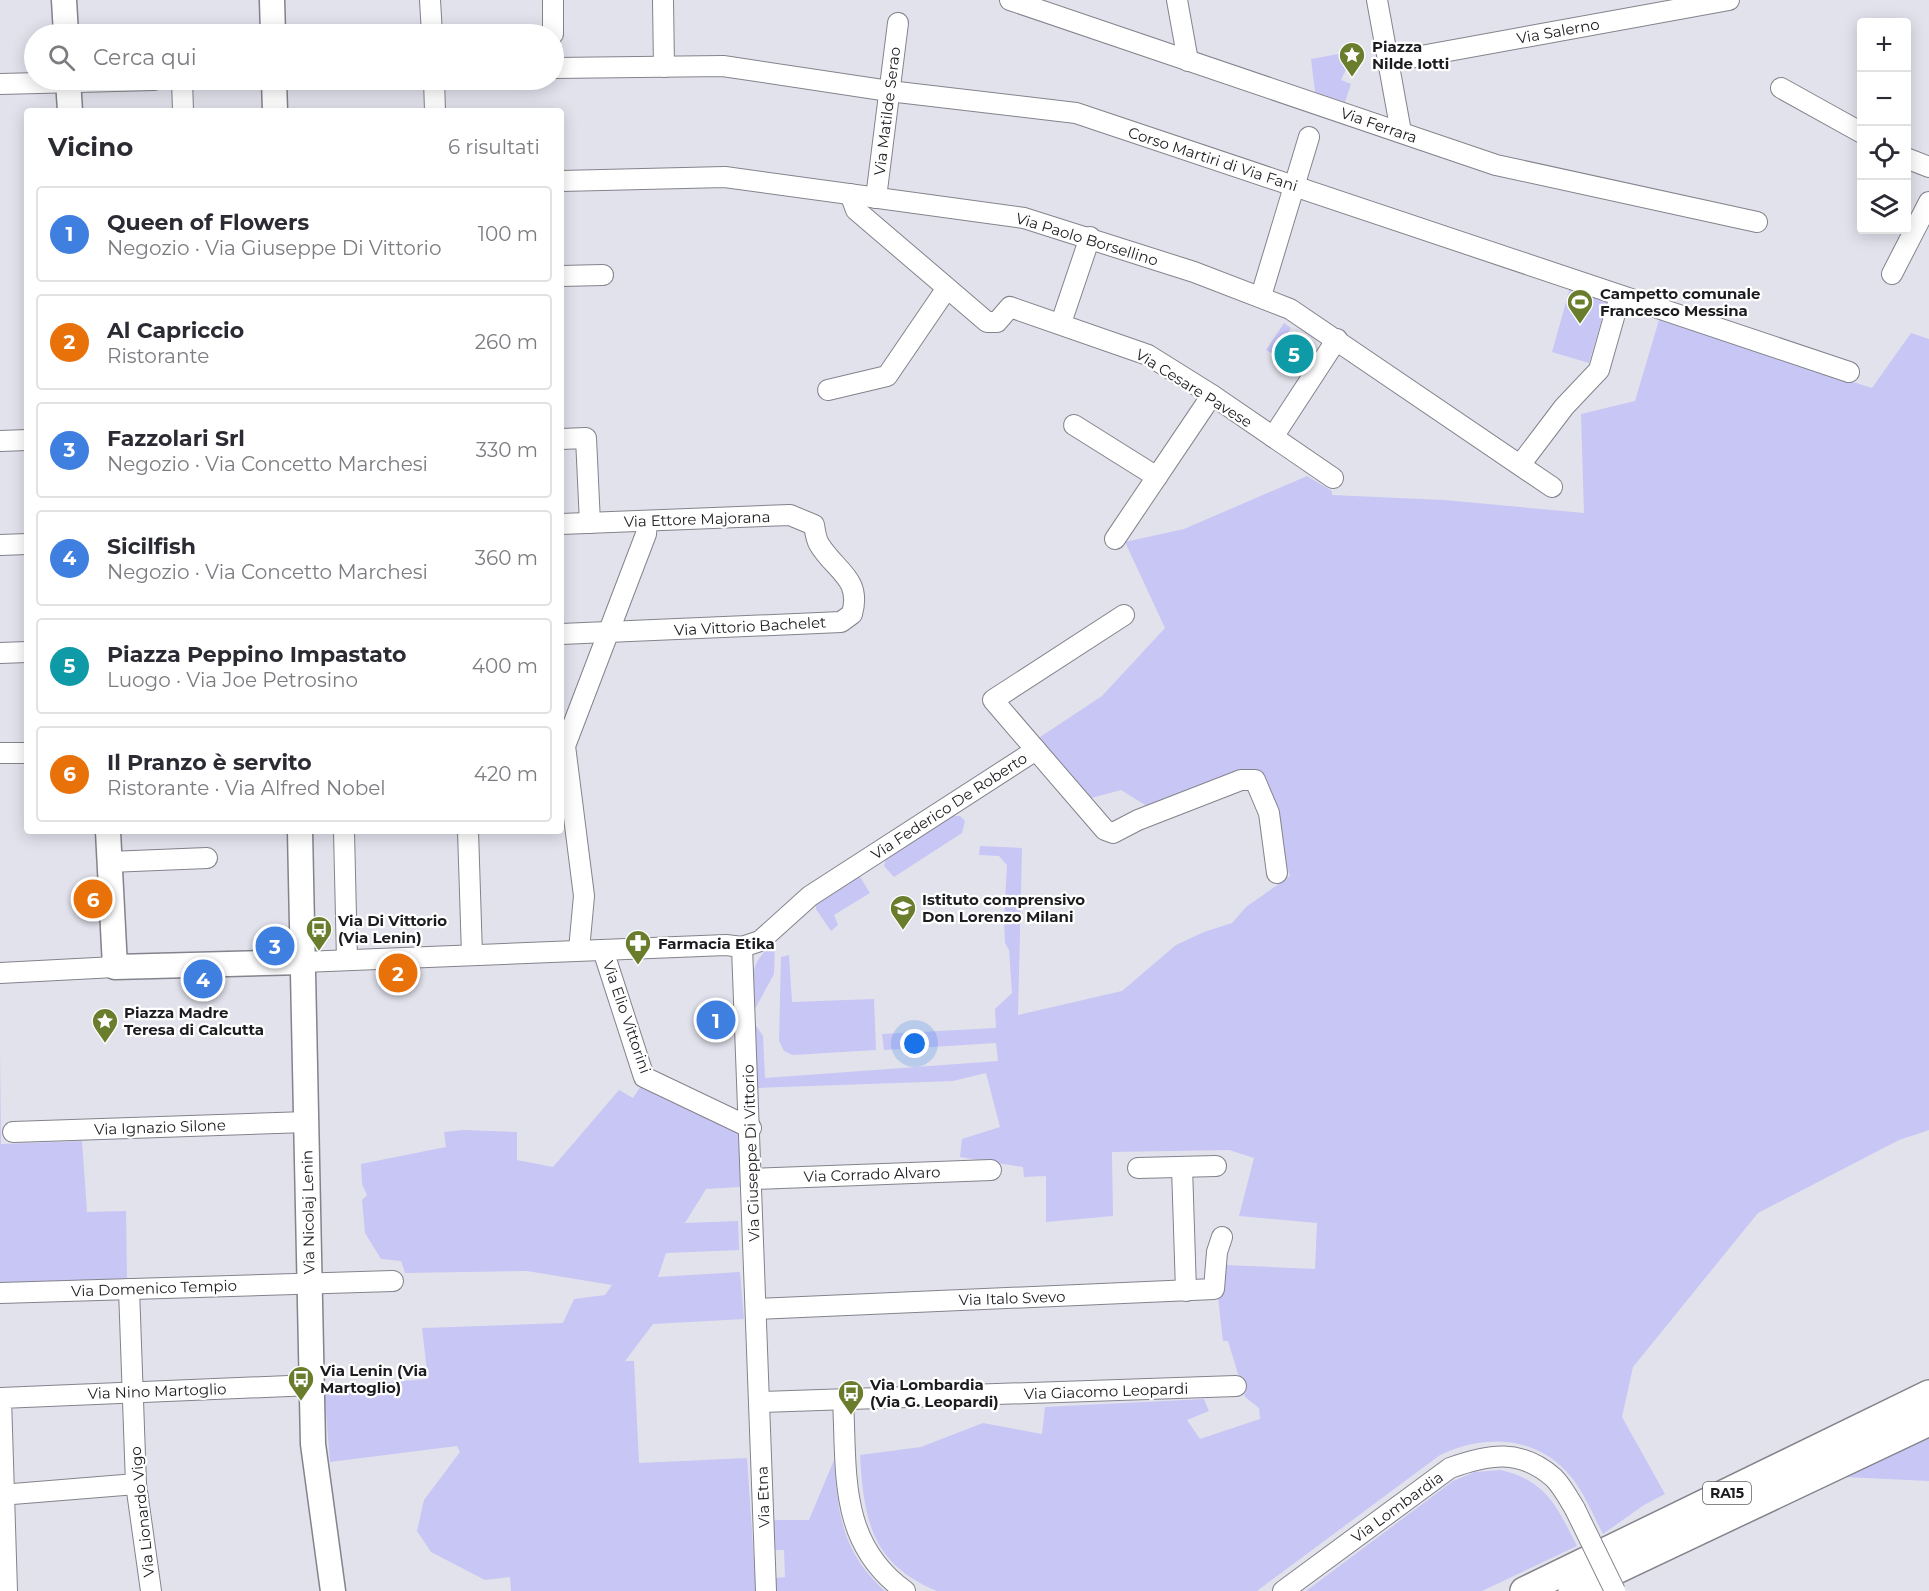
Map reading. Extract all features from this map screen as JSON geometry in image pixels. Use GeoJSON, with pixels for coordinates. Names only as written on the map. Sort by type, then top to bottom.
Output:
{"type":"FeatureCollection","features":[{"type":"Feature","properties":{"kind":"highway","name":"RA15"},"geometry":{"type":"LineString","coordinates":[[1524,1591],[1929,1394]]}},
{"type":"Feature","properties":{"kind":"highway","name":"RA15"},"geometry":{"type":"LineString","coordinates":[[1572,1591],[1929,1422]]}},
{"type":"Feature","properties":{"kind":"main road"},"geometry":{"type":"LineString","coordinates":[[64,0],[65,24]]}},
{"type":"Feature","properties":{"kind":"main road"},"geometry":{"type":"LineString","coordinates":[[272,0],[273,24]]}},
{"type":"Feature","properties":{"kind":"main road"},"geometry":{"type":"LineString","coordinates":[[69,90],[70,108]]}},
{"type":"Feature","properties":{"kind":"main road"},"geometry":{"type":"LineString","coordinates":[[274,90],[275,108]]}},
{"type":"Feature","properties":{"kind":"main road"},"geometry":{"type":"LineString","coordinates":[[108,834],[115,967],[303,962]]}},
{"type":"Feature","properties":{"kind":"main road","name":"Via Nicolaj Lenin"},"geometry":{"type":"LineString","coordinates":[[300,834],[313,1444],[333,1591]]}},
{"type":"Feature","properties":{"kind":"street"},"geometry":{"type":"LineString","coordinates":[[430,0],[431,24]]}},
{"type":"Feature","properties":{"kind":"street"},"geometry":{"type":"LineString","coordinates":[[553,0],[553,24]]}},
{"type":"Feature","properties":{"kind":"street"},"geometry":{"type":"LineString","coordinates":[[663,0],[664,66]]}},
{"type":"Feature","properties":{"kind":"street","name":"Via Ferrara"},"geometry":{"type":"LineString","coordinates":[[1010,0],[1496,165],[1757,222]]}},
{"type":"Feature","properties":{"kind":"street"},"geometry":{"type":"LineString","coordinates":[[1177,0],[1188,61]]}},
{"type":"Feature","properties":{"kind":"street"},"geometry":{"type":"LineString","coordinates":[[1377,0],[1401,132]]}},
{"type":"Feature","properties":{"kind":"street","name":"Via Salerno"},"geometry":{"type":"LineString","coordinates":[[1388,62],[1729,0]]}},
{"type":"Feature","properties":{"kind":"street","name":"Via Matilde Serao"},"geometry":{"type":"LineString","coordinates":[[876,198],[897,23]]}},
{"type":"Feature","properties":{"kind":"street","name":"Corso Martiri di Via Fani"},"geometry":{"type":"LineString","coordinates":[[564,68],[723,66],[889,91],[1076,113],[1849,372]]}},
{"type":"Feature","properties":{"kind":"street"},"geometry":{"type":"LineString","coordinates":[[0,84],[24,83]]}},
{"type":"Feature","properties":{"kind":"street"},"geometry":{"type":"LineString","coordinates":[[1781,88],[1857,130]]}},
{"type":"Feature","properties":{"kind":"street"},"geometry":{"type":"LineString","coordinates":[[182,90],[183,108]]}},
{"type":"Feature","properties":{"kind":"street"},"geometry":{"type":"LineString","coordinates":[[434,90],[435,108]]}},
{"type":"Feature","properties":{"kind":"street"},"geometry":{"type":"LineString","coordinates":[[1261,296],[1309,137]]}},
{"type":"Feature","properties":{"kind":"street"},"geometry":{"type":"LineString","coordinates":[[1911,160],[1929,167]]}},
{"type":"Feature","properties":{"kind":"street","name":"Via Paolo Borsellino"},"geometry":{"type":"LineString","coordinates":[[564,181],[725,177],[1024,218],[1090,237],[1261,296],[1290,309],[1552,487]]}},
{"type":"Feature","properties":{"kind":"street"},"geometry":{"type":"LineString","coordinates":[[828,390],[887,376],[947,288],[856,210],[850,194]]}},
{"type":"Feature","properties":{"kind":"street"},"geometry":{"type":"LineString","coordinates":[[1892,274],[1929,201]]}},
{"type":"Feature","properties":{"kind":"street"},"geometry":{"type":"LineString","coordinates":[[1061,323],[1090,237]]}},
{"type":"Feature","properties":{"kind":"street"},"geometry":{"type":"LineString","coordinates":[[564,276],[603,275]]}},
{"type":"Feature","properties":{"kind":"street","name":"Via Cesare Pavese"},"geometry":{"type":"LineString","coordinates":[[947,288],[987,322],[997,322],[1010,307],[1148,355],[1212,395],[1334,478]]}},
{"type":"Feature","properties":{"kind":"street"},"geometry":{"type":"LineString","coordinates":[[1520,465],[1564,407],[1599,370],[1620,296]]}},
{"type":"Feature","properties":{"kind":"street"},"geometry":{"type":"LineString","coordinates":[[1272,437],[1337,339]]}},
{"type":"Feature","properties":{"kind":"street"},"geometry":{"type":"LineString","coordinates":[[1114,539],[1212,395]]}},
{"type":"Feature","properties":{"kind":"street"},"geometry":{"type":"LineString","coordinates":[[1074,425],[1157,477]]}},
{"type":"Feature","properties":{"kind":"street"},"geometry":{"type":"LineString","coordinates":[[564,439],[585,438],[590,523]]}},
{"type":"Feature","properties":{"kind":"street"},"geometry":{"type":"LineString","coordinates":[[0,441],[24,440]]}},
{"type":"Feature","properties":{"kind":"street","name":"Via Ettore Majorana"},"geometry":{"type":"LineString","coordinates":[[564,524],[790,515],[814,525],[818,543]]}},
{"type":"Feature","properties":{"kind":"street"},"geometry":{"type":"LineString","coordinates":[[564,744],[610,632],[645,534],[646,521]]}},
{"type":"Feature","properties":{"kind":"street","name":"Via Vittorio Bachelet"},"geometry":{"type":"LineString","coordinates":[[564,634],[841,622],[852,614],[856,602],[854,585],[818,543]]}},
{"type":"Feature","properties":{"kind":"street"},"geometry":{"type":"LineString","coordinates":[[0,544],[24,544]]}},
{"type":"Feature","properties":{"kind":"street"},"geometry":{"type":"LineString","coordinates":[[1036,750],[993,700],[1124,615]]}},
{"type":"Feature","properties":{"kind":"street"},"geometry":{"type":"LineString","coordinates":[[0,653],[24,652]]}},
{"type":"Feature","properties":{"kind":"street","name":"Via Federico De Roberto"},"geometry":{"type":"LineString","coordinates":[[742,947],[760,941],[810,896],[1036,750],[1104,830],[1113,832],[1241,780],[1255,780],[1269,813],[1277,873]]}},
{"type":"Feature","properties":{"kind":"street"},"geometry":{"type":"LineString","coordinates":[[0,753],[24,753]]}},
{"type":"Feature","properties":{"kind":"street"},"geometry":{"type":"LineString","coordinates":[[564,753],[584,896],[579,950]]}},
{"type":"Feature","properties":{"kind":"street"},"geometry":{"type":"LineString","coordinates":[[344,834],[347,960]]}},
{"type":"Feature","properties":{"kind":"street"},"geometry":{"type":"LineString","coordinates":[[468,834],[471,955]]}},
{"type":"Feature","properties":{"kind":"street"},"geometry":{"type":"LineString","coordinates":[[109,861],[207,858]]}},
{"type":"Feature","properties":{"kind":"street"},"geometry":{"type":"LineString","coordinates":[[303,962],[579,950],[726,945],[742,947]]}},
{"type":"Feature","properties":{"kind":"street","name":"Via Giuseppe Di Vittorio"},"geometry":{"type":"LineString","coordinates":[[742,947],[751,1128],[760,1402]]}},
{"type":"Feature","properties":{"kind":"street","name":"Via Elio Vittorini"},"geometry":{"type":"LineString","coordinates":[[603,950],[644,1077],[751,1128]]}},
{"type":"Feature","properties":{"kind":"street"},"geometry":{"type":"LineString","coordinates":[[0,973],[115,967]]}},
{"type":"Feature","properties":{"kind":"street","name":"Via Ignazio Silone"},"geometry":{"type":"LineString","coordinates":[[13,1132],[307,1122]]}},
{"type":"Feature","properties":{"kind":"street"},"geometry":{"type":"LineString","coordinates":[[1138,1168],[1216,1166]]}},
{"type":"Feature","properties":{"kind":"street"},"geometry":{"type":"LineString","coordinates":[[1182,1167],[1186,1291]]}},
{"type":"Feature","properties":{"kind":"street","name":"Via Corrado Alvaro"},"geometry":{"type":"LineString","coordinates":[[752,1179],[991,1170]]}},
{"type":"Feature","properties":{"kind":"street","name":"Via Italo Svevo"},"geometry":{"type":"LineString","coordinates":[[757,1309],[1214,1289],[1217,1252],[1222,1237]]}},
{"type":"Feature","properties":{"kind":"street","name":"Via Domenico Tempio"},"geometry":{"type":"LineString","coordinates":[[0,1293],[393,1281]]}},
{"type":"Feature","properties":{"kind":"street","name":"Via Lionardo Vigo"},"geometry":{"type":"LineString","coordinates":[[129,1289],[136,1484],[151,1591]]}},
{"type":"Feature","properties":{"kind":"street","name":"Via Nino Martoglio"},"geometry":{"type":"LineString","coordinates":[[1,1398],[312,1385]]}},
{"type":"Feature","properties":{"kind":"street","name":"Via Giacomo Leopardi"},"geometry":{"type":"LineString","coordinates":[[760,1402],[1236,1386]]}},
{"type":"Feature","properties":{"kind":"street"},"geometry":{"type":"LineString","coordinates":[[1,1398],[2,1495],[7,1591]]}},
{"type":"Feature","properties":{"kind":"street"},"geometry":{"type":"LineString","coordinates":[[843,1400],[849,1503],[857,1534],[881,1571],[905,1591]]}},
{"type":"Feature","properties":{"kind":"street","name":"Via Etna"},"geometry":{"type":"LineString","coordinates":[[760,1402],[766,1591]]}},
{"type":"Feature","properties":{"kind":"street","name":"Via Lombardia"},"geometry":{"type":"LineString","coordinates":[[1283,1591],[1450,1468],[1482,1456],[1511,1456],[1532,1464],[1555,1479],[1575,1509],[1615,1591]]}},
{"type":"Feature","properties":{"kind":"street"},"geometry":{"type":"LineString","coordinates":[[2,1495],[136,1484]]}},
{"type":"Feature","properties":{"kind":"shaded area"},"geometry":{"type":"Polygon","coordinates":[[[1355,51],[1341,80],[1351,84],[1345,102],[1315,92],[1311,59],[1355,51]]]}},
{"type":"Feature","properties":{"kind":"shaded area","name":"Campetto comunale Francesco Messina"},"geometry":{"type":"Polygon","coordinates":[[[1570,288],[1608,298],[1589,363],[1552,352],[1570,288]]]}},
{"type":"Feature","properties":{"kind":"shaded area"},"geometry":{"type":"Polygon","coordinates":[[[1659,320],[1872,388],[1911,333],[1929,339],[1929,1130],[1899,1140],[1758,1213],[1633,1367],[1622,1417],[1665,1494],[1644,1505],[1603,1534],[1577,1484],[1552,1458],[1522,1445],[1489,1442],[1456,1448],[1440,1455],[1257,1591],[937,1591],[915,1580],[898,1568],[875,1537],[864,1500],[860,1455],[921,1447],[983,1423],[1042,1434],[1045,1407],[1204,1399],[1209,1411],[1187,1420],[1200,1439],[1260,1419],[1259,1408],[1245,1397],[1228,1341],[1223,1341],[1218,1297],[1225,1265],[1315,1269],[1317,1223],[1239,1216],[1254,1158],[1229,1150],[1112,1152],[1113,1216],[1046,1222],[1046,1176],[1024,1177],[1023,1167],[960,1157],[962,1139],[1000,1127],[986,1073],[953,1081],[758,1088],[755,1024],[763,1036],[765,1078],[998,1061],[996,1043],[884,1050],[882,1034],[996,1028],[995,1009],[1012,993],[1004,920],[1007,865],[999,856],[979,855],[980,846],[1022,848],[1018,1015],[1122,991],[1176,945],[1204,932],[1232,923],[1246,907],[1290,876],[1256,774],[1150,808],[1121,790],[1084,800],[1034,741],[1102,696],[1165,628],[1125,542],[1184,529],[1307,476],[1332,491],[1332,495],[1444,500],[1584,513],[1581,414],[1635,401],[1659,320]]]}},
{"type":"Feature","properties":{"kind":"shaded area"},"geometry":{"type":"Polygon","coordinates":[[[1284,323],[1291,328],[1273,354],[1266,350],[1284,323]]]}},
{"type":"Feature","properties":{"kind":"shaded area"},"geometry":{"type":"Polygon","coordinates":[[[1288,341],[1305,352],[1295,368],[1277,357],[1288,341]]]}},
{"type":"Feature","properties":{"kind":"shaded area"},"geometry":{"type":"Polygon","coordinates":[[[953,816],[960,816],[965,821],[962,833],[894,877],[884,866],[887,855],[953,816]]]}},
{"type":"Feature","properties":{"kind":"shaded area"},"geometry":{"type":"Polygon","coordinates":[[[860,877],[870,893],[834,915],[838,925],[831,931],[816,909],[816,903],[853,878],[860,877]]]}},
{"type":"Feature","properties":{"kind":"shaded area"},"geometry":{"type":"Polygon","coordinates":[[[775,941],[774,974],[755,1009],[753,979],[756,964],[775,941]]]}},
{"type":"Feature","properties":{"kind":"shaded area"},"geometry":{"type":"Polygon","coordinates":[[[789,955],[792,1002],[874,999],[876,1050],[793,1055],[784,1051],[779,1041],[781,957],[789,955]]]}},
{"type":"Feature","properties":{"kind":"shaded area"},"geometry":{"type":"Polygon","coordinates":[[[0,1047],[1,1144],[82,1141],[87,1212],[126,1211],[127,1281],[0,1286],[0,1047]]]}},
{"type":"Feature","properties":{"kind":"shaded area"},"geometry":{"type":"Polygon","coordinates":[[[643,1083],[739,1132],[740,1187],[706,1189],[685,1223],[738,1221],[739,1250],[666,1253],[658,1277],[740,1272],[744,1319],[653,1324],[625,1361],[634,1361],[639,1463],[747,1458],[756,1591],[511,1591],[510,1577],[485,1580],[431,1552],[417,1531],[424,1500],[460,1452],[457,1446],[330,1462],[324,1387],[428,1379],[422,1328],[563,1323],[574,1299],[605,1295],[612,1285],[527,1271],[405,1273],[401,1261],[381,1259],[365,1233],[362,1200],[367,1195],[362,1184],[361,1164],[446,1147],[444,1132],[463,1130],[517,1132],[517,1160],[553,1167],[619,1090],[633,1098],[643,1083]]]}},
{"type":"Feature","properties":{"kind":"shaded area"},"geometry":{"type":"Polygon","coordinates":[[[1929,1436],[1929,1481],[1844,1477],[1929,1436]]]}},
{"type":"Feature","properties":{"kind":"shaded area"},"geometry":{"type":"Polygon","coordinates":[[[834,1460],[845,1532],[859,1562],[885,1591],[776,1591],[775,1578],[785,1577],[784,1550],[774,1550],[773,1520],[809,1520],[834,1460]]]}},
{"type":"Feature","properties":{"kind":"shaded area"},"geometry":{"type":"Polygon","coordinates":[[[1501,1470],[1529,1481],[1549,1498],[1577,1546],[1482,1591],[1306,1591],[1453,1481],[1475,1472],[1501,1470]]]}},
{"type":"Feature","properties":{"kind":"place","name":"Piazza Nilde Iotti"},"geometry":{"type":"Point","coordinates":[1352,78]}},
{"type":"Feature","properties":{"kind":"place","name":"Campetto comunale Francesco Messina"},"geometry":{"type":"Point","coordinates":[1580,325]}},
{"type":"Feature","properties":{"kind":"place","name":"Piazza Peppino Impastato"},"geometry":{"type":"Point","coordinates":[1294,354]}},
{"type":"Feature","properties":{"kind":"place","name":"Il Pranzo è servito"},"geometry":{"type":"Point","coordinates":[93,899]}},
{"type":"Feature","properties":{"kind":"place","name":"Istituto comprensivo Don Lorenzo Milani"},"geometry":{"type":"Point","coordinates":[903,931]}},
{"type":"Feature","properties":{"kind":"place","name":"Fazzolari Srl"},"geometry":{"type":"Point","coordinates":[275,946]}},
{"type":"Feature","properties":{"kind":"place","name":"Via Di Vittorio (Via Lenin)"},"geometry":{"type":"Point","coordinates":[319,952]}},
{"type":"Feature","properties":{"kind":"place","name":"Farmacia Etika"},"geometry":{"type":"Point","coordinates":[638,966]}},
{"type":"Feature","properties":{"kind":"place","name":"Al Capriccio"},"geometry":{"type":"Point","coordinates":[398,973]}},
{"type":"Feature","properties":{"kind":"place","name":"Sicilfish"},"geometry":{"type":"Point","coordinates":[203,979]}},
{"type":"Feature","properties":{"kind":"place","name":"Queen of Flowers"},"geometry":{"type":"Point","coordinates":[716,1020]}},
{"type":"Feature","properties":{"kind":"place","name":"Piazza Madre Teresa di Calcutta"},"geometry":{"type":"Point","coordinates":[105,1044]}},
{"type":"Feature","properties":{"kind":"place","name":"Via Lenin (Via Martoglio)"},"geometry":{"type":"Point","coordinates":[301,1402]}},
{"type":"Feature","properties":{"kind":"place","name":"Via Lombardia (Via G. Leopardi)"},"geometry":{"type":"Point","coordinates":[851,1416]}}]}
